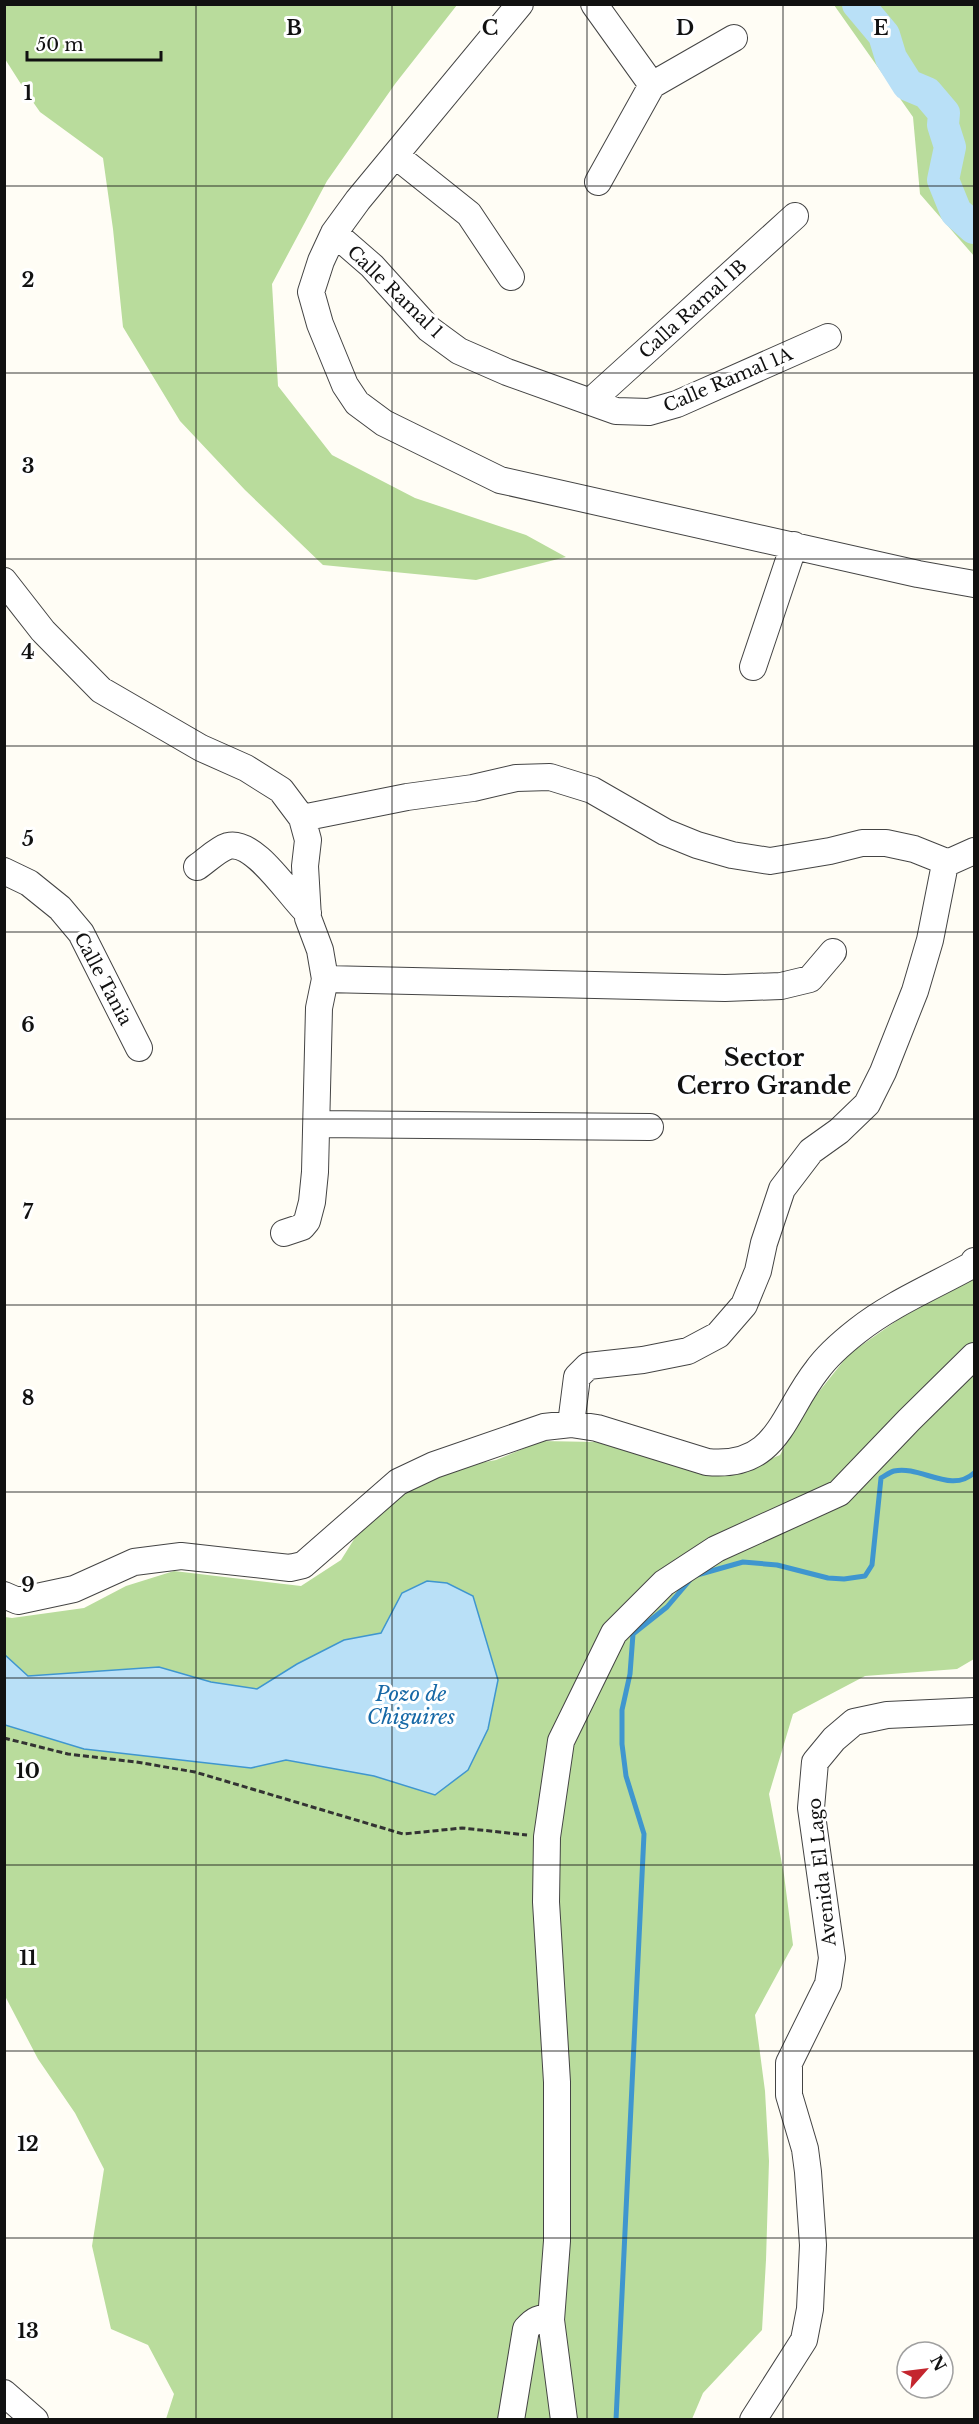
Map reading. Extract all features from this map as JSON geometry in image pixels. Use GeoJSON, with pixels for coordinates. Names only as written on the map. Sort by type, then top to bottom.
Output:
{"type":"FeatureCollection","features":[{"type":"Feature","properties":{"kind":"street"},"geometry":{"type":"LineString","coordinates":[[520,4],[334,233],[321,261],[311,292],[320,324],[345,385],[357,403],[384,423],[500,480],[918,574],[975,584]]}},
{"type":"Feature","properties":{"kind":"street"},"geometry":{"type":"LineString","coordinates":[[594,4],[652,85]]}},
{"type":"Feature","properties":{"kind":"street"},"geometry":{"type":"LineString","coordinates":[[598,182],[652,85],[734,38]]}},
{"type":"Feature","properties":{"kind":"street"},"geometry":{"type":"LineString","coordinates":[[396,155],[469,214],[511,277]]}},
{"type":"Feature","properties":{"kind":"street","name":"Calla Ramal 1B"},"geometry":{"type":"LineString","coordinates":[[591,402],[795,216]]}},
{"type":"Feature","properties":{"kind":"street","name":"Calle Ramal 1"},"geometry":{"type":"LineString","coordinates":[[334,233],[372,266],[429,329],[459,351],[507,372],[591,402]]}},
{"type":"Feature","properties":{"kind":"street","name":"Calle Ramal 1A"},"geometry":{"type":"LineString","coordinates":[[591,402],[616,411],[649,412],[677,404],[828,337]]}},
{"type":"Feature","properties":{"kind":"street"},"geometry":{"type":"LineString","coordinates":[[753,667],[794,545]]}},
{"type":"Feature","properties":{"kind":"street"},"geometry":{"type":"LineString","coordinates":[[4,581],[43,631],[101,690],[201,748],[246,768],[282,790],[302,818],[308,840],[305,866],[308,913],[320,950],[325,979],[319,1008],[315,1172],[307,1221],[302,1227],[285,1233]]}},
{"type":"Feature","properties":{"kind":"street"},"geometry":{"type":"LineString","coordinates":[[302,818],[473,788],[516,778],[550,777],[592,790],[665,831],[697,845],[732,855],[770,861],[862,843],[886,843],[914,849],[945,861],[930,940],[915,991],[883,1072],[867,1104],[839,1131],[811,1151],[782,1189],[764,1243],[758,1271],[744,1305],[718,1335],[688,1351],[643,1360],[588,1366],[576,1377],[571,1424]]}},
{"type":"Feature","properties":{"kind":"street"},"geometry":{"type":"LineString","coordinates":[[197,867],[226,846],[244,848],[260,858],[295,902],[308,913]]}},
{"type":"Feature","properties":{"kind":"street"},"geometry":{"type":"LineString","coordinates":[[945,864],[975,851]]}},
{"type":"Feature","properties":{"kind":"street","name":"Calle Tania"},"geometry":{"type":"LineString","coordinates":[[4,871],[29,883],[60,908],[81,933],[139,1048]]}},
{"type":"Feature","properties":{"kind":"street"},"geometry":{"type":"LineString","coordinates":[[325,979],[725,988],[781,986],[810,979],[833,952]]}},
{"type":"Feature","properties":{"kind":"street"},"geometry":{"type":"LineString","coordinates":[[317,1124],[650,1127]]}},
{"type":"Feature","properties":{"kind":"street"},"geometry":{"type":"LineString","coordinates":[[4,1595],[18,1600],[74,1589],[134,1562],[181,1556],[291,1568],[303,1565],[398,1482],[434,1465],[544,1427],[571,1424],[597,1428],[707,1462],[724,1464],[752,1457],[773,1441],[817,1369],[857,1331],[886,1312],[972,1265],[975,1261]]}},
{"type":"Feature","properties":{"kind":"street"},"geometry":{"type":"LineString","coordinates":[[564,2420],[551,2320],[557,2241],[557,2082],[546,1902],[547,1837],[561,1741],[614,1633],[664,1583],[716,1549],[839,1493],[975,1356]]}},
{"type":"Feature","properties":{"kind":"street","name":"Avenida El Lago"},"geometry":{"type":"LineString","coordinates":[[753,2420],[804,2340],[810,2309],[813,2245],[808,2172],[805,2149],[789,2095],[789,2062],[828,1984],[832,1958],[811,1808],[815,1762],[834,1739],[854,1722],[887,1715],[975,1711]]}},
{"type":"Feature","properties":{"kind":"street"},"geometry":{"type":"LineString","coordinates":[[511,2420],[526,2329],[534,2320],[544,2318],[551,2320]]}},
{"type":"Feature","properties":{"kind":"street"},"geometry":{"type":"LineString","coordinates":[[4,2393],[35,2420]]}},
{"type":"Feature","properties":{"kind":"path"},"geometry":{"type":"LineString","coordinates":[[4,1738],[68,1754],[195,1772],[403,1834],[462,1828],[547,1837]]}},
{"type":"Feature","properties":{"kind":"green space"},"geometry":{"type":"Polygon","coordinates":[[[5,4],[457,5],[395,84],[327,181],[272,284],[278,386],[332,455],[415,498],[526,535],[566,557],[476,580],[323,565],[245,490],[180,421],[123,327],[103,158],[40,112],[5,59],[5,4]]]}},
{"type":"Feature","properties":{"kind":"green space"},"geometry":{"type":"Polygon","coordinates":[[[834,5],[974,5],[974,256],[920,194],[913,117],[834,5]]]}},
{"type":"Feature","properties":{"kind":"green space"},"geometry":{"type":"Polygon","coordinates":[[[974,1279],[974,1659],[957,1669],[865,1676],[793,1714],[769,1794],[784,1875],[793,1945],[755,2015],[765,2091],[769,2161],[762,2330],[703,2393],[692,2419],[166,2419],[174,2394],[148,2345],[111,2329],[92,2246],[104,2169],[75,2113],[38,2059],[5,1996],[5,1617],[84,1608],[126,1586],[174,1571],[301,1586],[341,1560],[358,1533],[390,1501],[441,1470],[496,1460],[542,1441],[596,1442],[678,1466],[732,1475],[780,1455],[802,1413],[849,1354],[902,1317],[974,1279]]]}},
{"type":"Feature","properties":{"kind":"water","name":"Pozo de Chiguires"},"geometry":{"type":"Polygon","coordinates":[[[427,1581],[447,1583],[473,1596],[498,1680],[488,1729],[468,1770],[435,1795],[374,1776],[286,1760],[251,1768],[84,1749],[5,1725],[5,1655],[28,1676],[159,1667],[211,1682],[257,1689],[297,1664],[344,1640],[381,1633],[402,1593],[427,1581]]]}},
{"type":"Feature","properties":{"kind":"waterway"},"geometry":{"type":"LineString","coordinates":[[858,4],[884,35],[891,58],[908,85],[927,93],[944,113],[943,125],[950,147],[943,180],[956,212],[974,228]]}},
{"type":"Feature","properties":{"kind":"waterway"},"geometry":{"type":"LineString","coordinates":[[697,1575],[743,1562],[777,1565],[828,1578],[844,1579],[865,1576],[872,1565],[881,1478],[892,1472],[904,1470],[955,1481],[965,1479],[974,1473]]}},
{"type":"Feature","properties":{"kind":"waterway"},"geometry":{"type":"LineString","coordinates":[[616,2420],[644,1834],[626,1776],[622,1744],[622,1710],[630,1674],[633,1634],[667,1607],[690,1580]]}},
{"type":"Feature","properties":{"kind":"district","name":"Sector Cerro Grande"},"geometry":{"type":"Point","coordinates":[764,1071]}}]}
